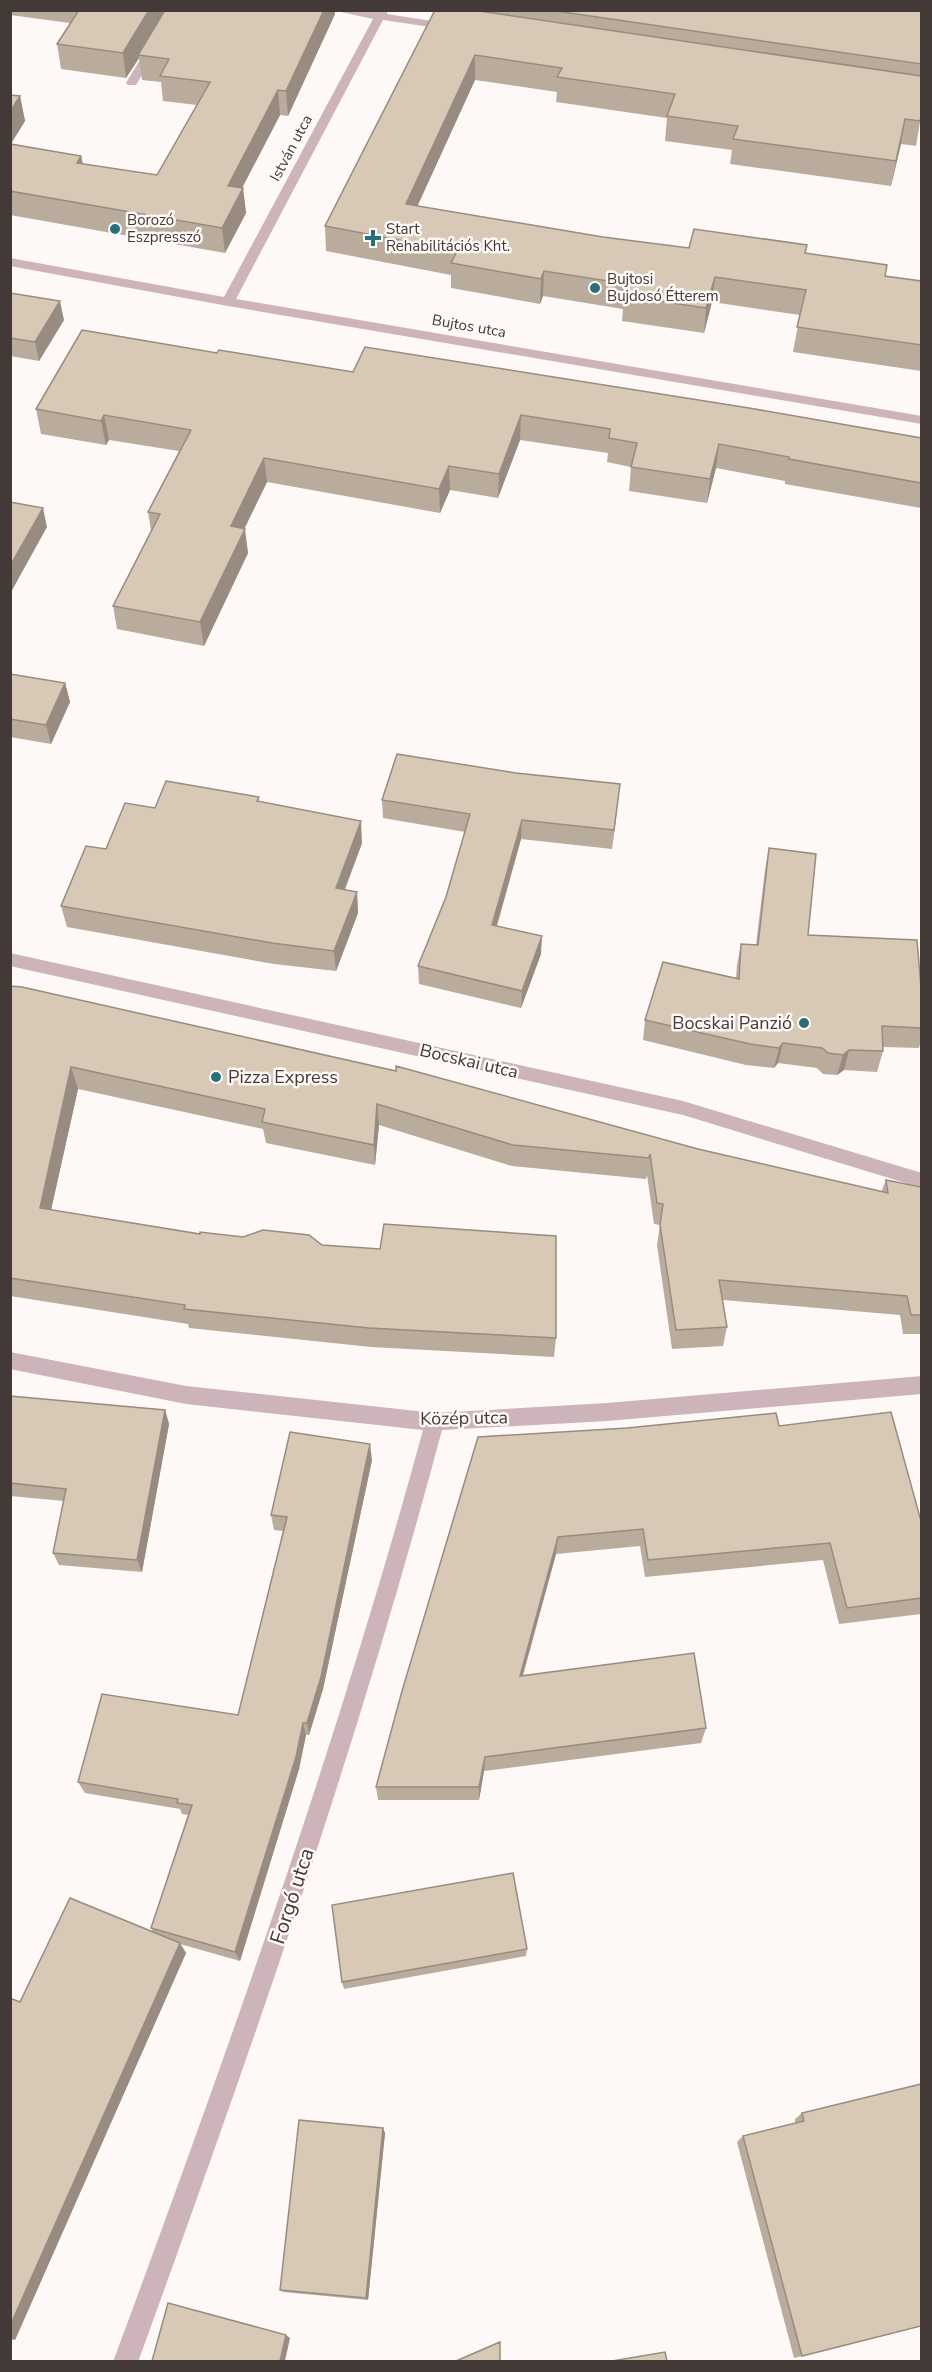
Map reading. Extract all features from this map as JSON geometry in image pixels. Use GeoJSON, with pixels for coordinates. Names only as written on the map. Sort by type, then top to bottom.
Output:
{"type":"FeatureCollection","features":[{"type":"Feature","properties":{"kind":"street"},"geometry":{"type":"LineString","coordinates":[[132,83],[176,10]]}},
{"type":"Feature","properties":{"kind":"street"},"geometry":{"type":"LineString","coordinates":[[337,10],[382,14],[462,29]]}},
{"type":"Feature","properties":{"kind":"street","name":"István utca"},"geometry":{"type":"LineString","coordinates":[[228,302],[382,14]]}},
{"type":"Feature","properties":{"kind":"street","name":"Bujtos utca"},"geometry":{"type":"LineString","coordinates":[[10,262],[228,302],[921,420]]}},
{"type":"Feature","properties":{"kind":"street","name":"Bocskai utca"},"geometry":{"type":"LineString","coordinates":[[10,959],[683,1108],[921,1181]]}},
{"type":"Feature","properties":{"kind":"street","name":"Közép utca"},"geometry":{"type":"LineString","coordinates":[[10,1360],[186,1395],[435,1422],[607,1412],[921,1385]]}},
{"type":"Feature","properties":{"kind":"street","name":"Forgó utca"},"geometry":{"type":"LineString","coordinates":[[125,2361],[247,2030],[338,1760],[400,1558],[435,1422]]}},
{"type":"Feature","properties":{"kind":"building"},"geometry":{"type":"Polygon","coordinates":[[[79,10],[149,10],[123,53],[57,44],[79,10]]]}},
{"type":"Feature","properties":{"kind":"building"},"geometry":{"type":"Polygon","coordinates":[[[165,10],[324,10],[286,91],[278,90],[228,186],[243,188],[222,228],[10,191],[10,144],[81,156],[77,163],[157,175],[210,82],[160,76],[169,59],[138,55],[165,10]]]}},
{"type":"Feature","properties":{"kind":"building"},"geometry":{"type":"Polygon","coordinates":[[[435,10],[472,10],[921,76],[920,121],[905,119],[896,161],[733,139],[738,126],[667,116],[675,94],[557,77],[562,68],[475,55],[406,204],[603,237],[689,248],[694,229],[807,245],[805,253],[887,265],[885,276],[921,281],[921,345],[797,327],[806,290],[715,277],[706,308],[624,296],[628,284],[544,271],[541,279],[451,263],[457,251],[325,226],[435,10]]]}},
{"type":"Feature","properties":{"kind":"building"},"geometry":{"type":"Polygon","coordinates":[[[549,10],[921,10],[921,64],[549,10]]]}},
{"type":"Feature","properties":{"kind":"building"},"geometry":{"type":"Polygon","coordinates":[[[10,95],[20,96],[10,112],[10,95]]]}},
{"type":"Feature","properties":{"kind":"building"},"geometry":{"type":"Polygon","coordinates":[[[10,293],[60,301],[35,342],[10,338],[10,293]]]}},
{"type":"Feature","properties":{"kind":"building"},"geometry":{"type":"Polygon","coordinates":[[[82,330],[217,353],[219,350],[353,372],[365,347],[749,408],[921,438],[921,483],[719,444],[710,479],[631,467],[637,443],[609,438],[610,429],[521,415],[499,474],[449,466],[439,489],[264,458],[231,526],[245,529],[200,622],[113,606],[160,514],[148,512],[191,430],[104,415],[101,421],[36,409],[82,330]]]}},
{"type":"Feature","properties":{"kind":"building"},"geometry":{"type":"Polygon","coordinates":[[[10,502],[43,508],[10,566],[10,502]]]}},
{"type":"Feature","properties":{"kind":"building"},"geometry":{"type":"Polygon","coordinates":[[[10,674],[65,683],[46,725],[10,719],[10,674]]]}},
{"type":"Feature","properties":{"kind":"building"},"geometry":{"type":"Polygon","coordinates":[[[397,754],[516,773],[620,784],[614,830],[522,820],[492,925],[542,936],[522,991],[418,966],[446,897],[470,814],[382,800],[397,754]]]}},
{"type":"Feature","properties":{"kind":"building"},"geometry":{"type":"Polygon","coordinates":[[[166,781],[259,797],[257,801],[361,821],[336,888],[357,892],[334,951],[272,943],[61,906],[86,846],[106,849],[125,803],[155,808],[166,781]]]}},
{"type":"Feature","properties":{"kind":"building"},"geometry":{"type":"Polygon","coordinates":[[[769,848],[816,854],[808,935],[917,940],[921,987],[921,1028],[882,1026],[883,1051],[849,1050],[843,1055],[828,1053],[822,1048],[783,1043],[779,1048],[750,1044],[645,1020],[663,962],[739,979],[741,944],[758,945],[769,848]]]}},
{"type":"Feature","properties":{"kind":"building"},"geometry":{"type":"Polygon","coordinates":[[[10,986],[396,1071],[396,1066],[698,1149],[888,1193],[886,1180],[921,1187],[921,1315],[911,1315],[907,1296],[719,1280],[727,1327],[676,1330],[660,1225],[663,1204],[657,1203],[650,1154],[649,1158],[513,1145],[377,1104],[374,1145],[262,1122],[265,1109],[71,1067],[40,1208],[200,1234],[200,1232],[243,1237],[263,1230],[309,1235],[322,1245],[380,1249],[384,1224],[556,1236],[556,1338],[369,1328],[184,1309],[185,1305],[10,1278],[10,986]]]}},
{"type":"Feature","properties":{"kind":"building"},"geometry":{"type":"Polygon","coordinates":[[[10,1396],[165,1410],[137,1560],[53,1553],[66,1489],[10,1483],[10,1396]]]}},
{"type":"Feature","properties":{"kind":"building"},"geometry":{"type":"Polygon","coordinates":[[[891,1412],[921,1521],[921,1598],[847,1608],[830,1543],[648,1560],[643,1529],[558,1537],[520,1676],[694,1653],[706,1728],[485,1757],[479,1787],[376,1787],[402,1691],[478,1437],[627,1428],[776,1413],[779,1426],[891,1412]]]}},
{"type":"Feature","properties":{"kind":"building"},"geometry":{"type":"Polygon","coordinates":[[[290,1432],[370,1444],[321,1677],[307,1723],[303,1723],[296,1757],[235,1952],[151,1928],[192,1805],[177,1803],[178,1799],[78,1782],[102,1694],[238,1715],[287,1517],[271,1515],[290,1432]]]}},
{"type":"Feature","properties":{"kind":"building"},"geometry":{"type":"Polygon","coordinates":[[[513,1873],[527,1949],[342,1982],[332,1905],[513,1873]]]}},
{"type":"Feature","properties":{"kind":"building"},"geometry":{"type":"Polygon","coordinates":[[[70,1898],[180,1943],[10,2326],[10,1998],[20,2002],[70,1898]]]}},
{"type":"Feature","properties":{"kind":"building"},"geometry":{"type":"Polygon","coordinates":[[[921,2084],[921,2326],[802,2356],[743,2136],[804,2121],[802,2113],[921,2084]]]}},
{"type":"Feature","properties":{"kind":"building"},"geometry":{"type":"Polygon","coordinates":[[[299,2120],[383,2128],[366,2298],[280,2290],[299,2120]]]}},
{"type":"Feature","properties":{"kind":"building"},"geometry":{"type":"Polygon","coordinates":[[[168,2303],[286,2335],[280,2361],[152,2361],[168,2303]]]}},
{"type":"Feature","properties":{"kind":"building"},"geometry":{"type":"Polygon","coordinates":[[[500,2342],[500,2361],[456,2361],[500,2342]]]}},
{"type":"Feature","properties":{"kind":"building"},"geometry":{"type":"Polygon","coordinates":[[[665,2352],[667,2361],[612,2361],[665,2352]]]}},
{"type":"Feature","properties":{"kind":"place","name":"Borozó Eszpresszó"},"geometry":{"type":"Point","coordinates":[115,229]}},
{"type":"Feature","properties":{"kind":"place","name":"Start Rehabilitációs Kht."},"geometry":{"type":"Point","coordinates":[373,238]}},
{"type":"Feature","properties":{"kind":"place","name":"Bujtosi Bujdosó Étterem"},"geometry":{"type":"Point","coordinates":[595,288]}},
{"type":"Feature","properties":{"kind":"place","name":"Bocskai Panzió"},"geometry":{"type":"Point","coordinates":[804,1023]}},
{"type":"Feature","properties":{"kind":"place","name":"Pizza Express"},"geometry":{"type":"Point","coordinates":[216,1077]}}]}
